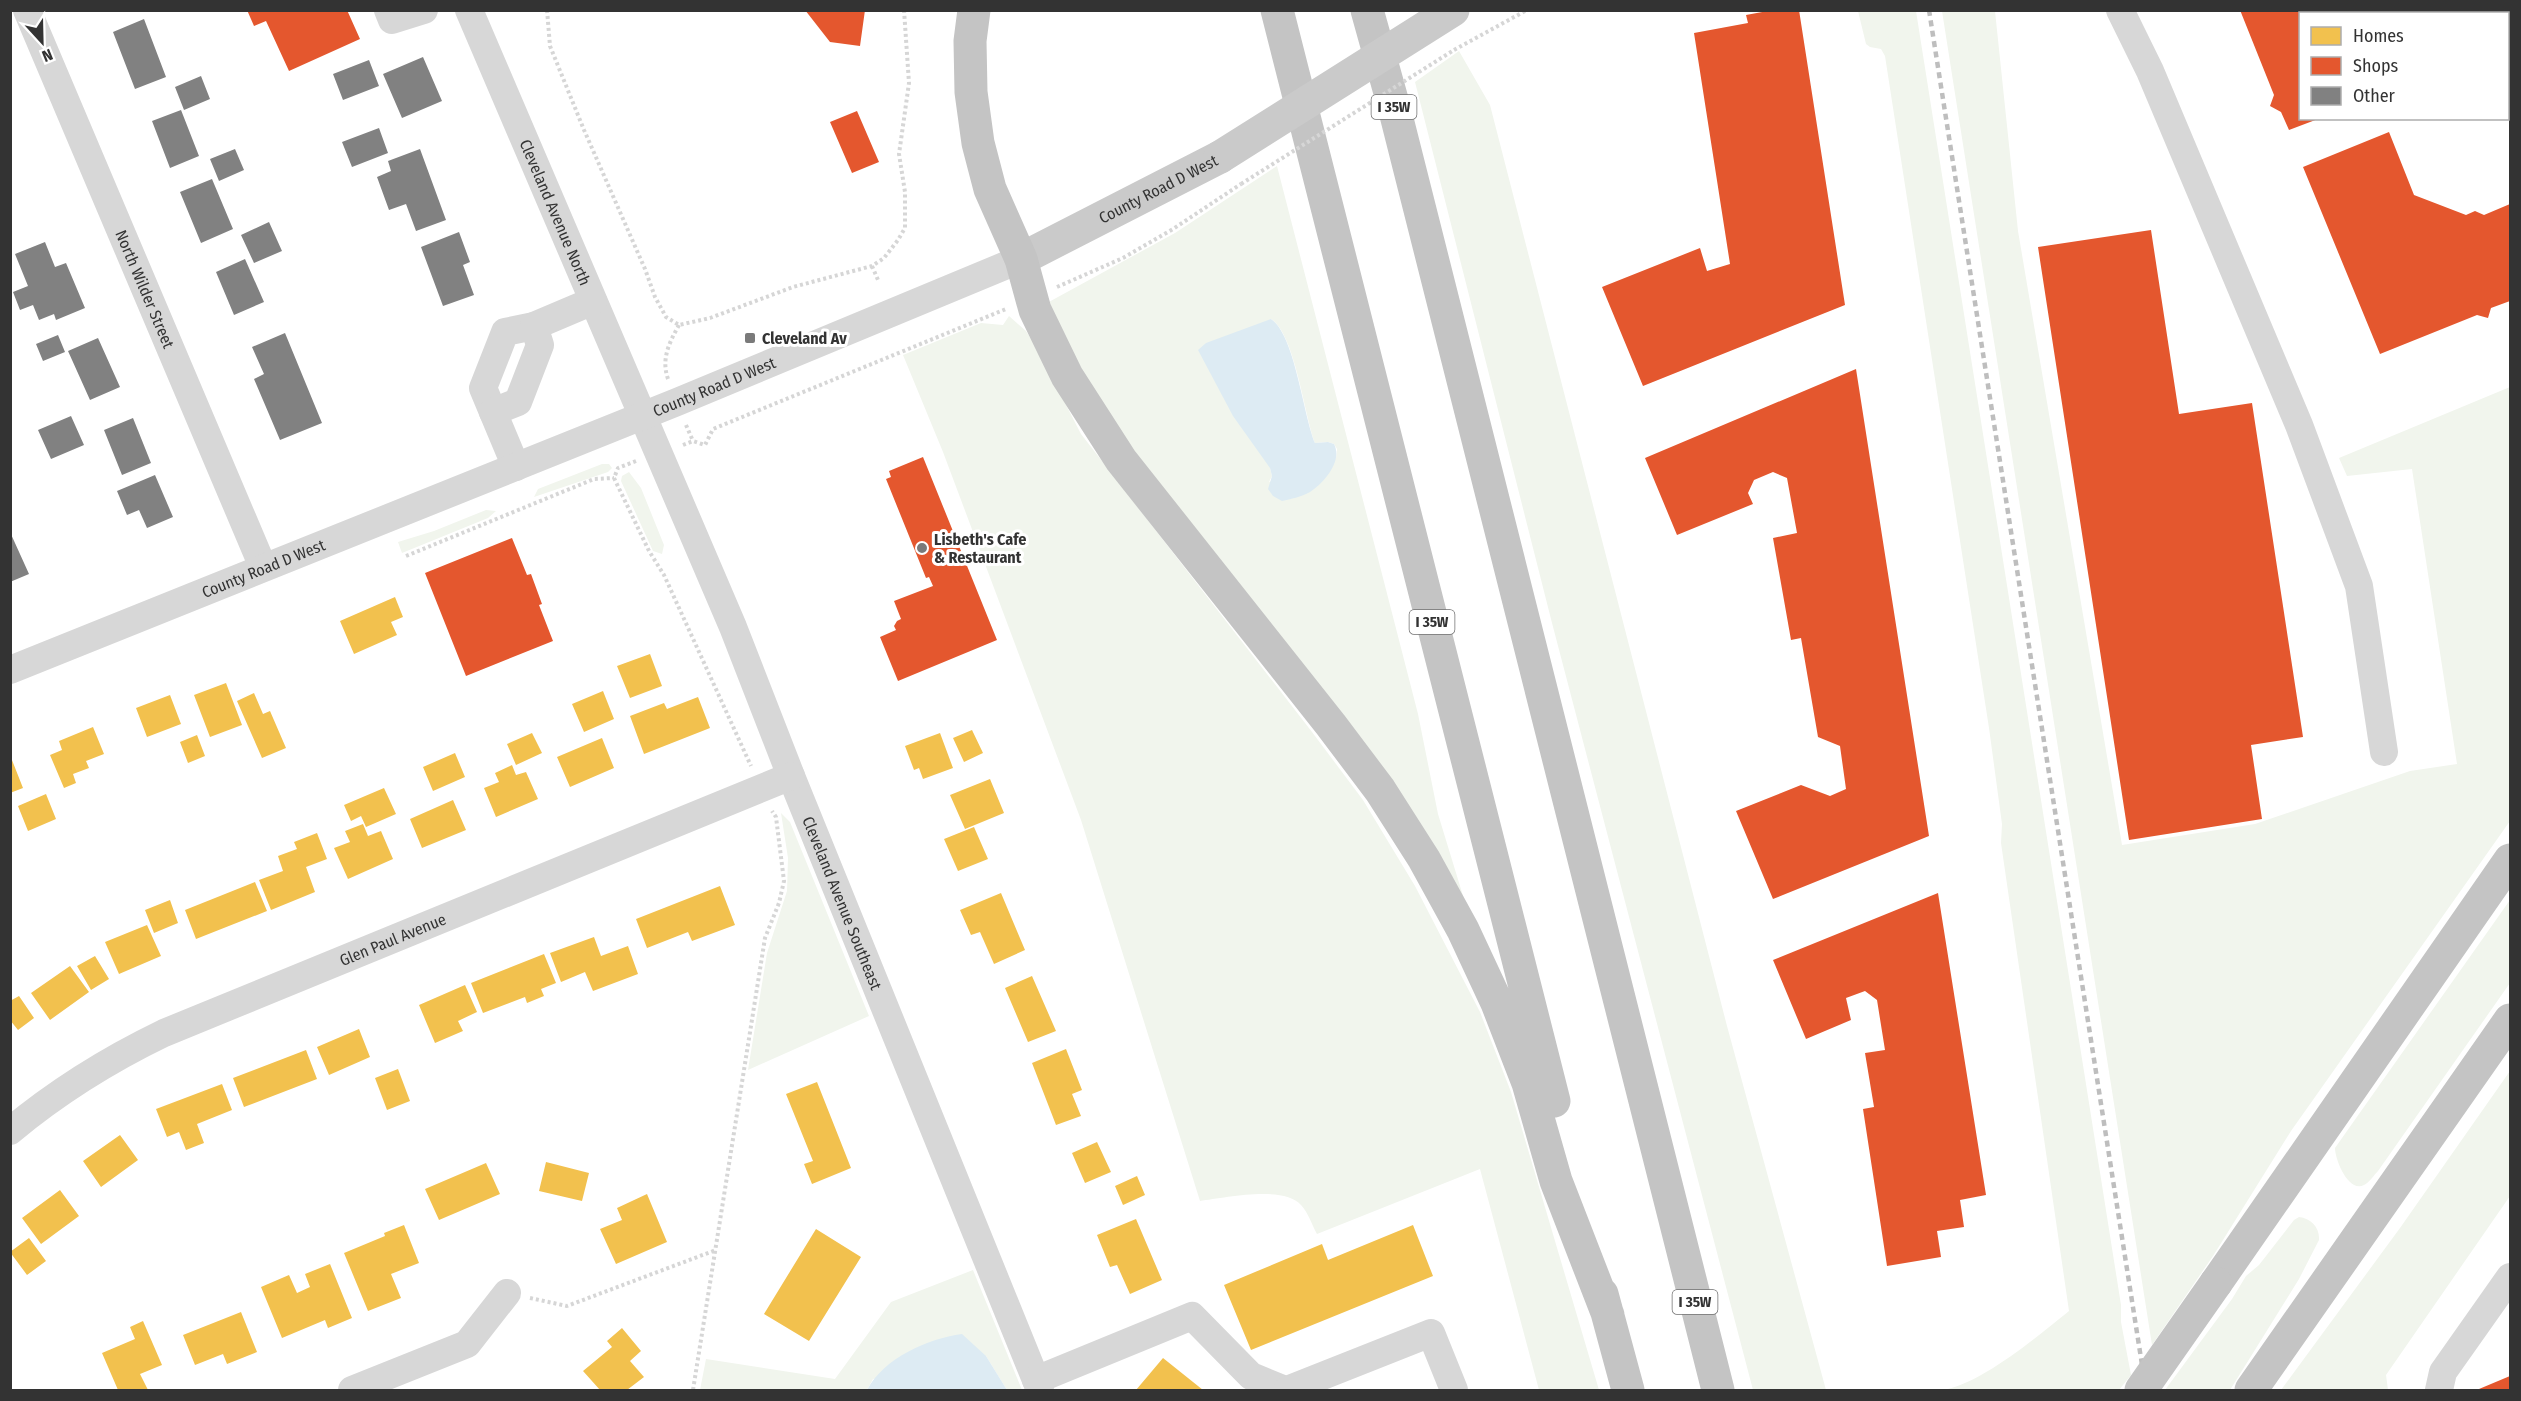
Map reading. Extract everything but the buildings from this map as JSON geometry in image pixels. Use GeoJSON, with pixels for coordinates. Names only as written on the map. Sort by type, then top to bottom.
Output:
{"type":"FeatureCollection","features":[{"type":"Feature","properties":{"kind":"highway"},"geometry":{"type":"LineString","coordinates":[[974,10],[970,41],[971,93],[978,143],[990,189],[1021,259],[1035,310],[1067,376],[1102,434],[1380,790],[1429,869],[1463,930],[1497,1004],[1528,1083],[1556,1181],[1608,1315]]}},
{"type":"Feature","properties":{"kind":"highway","name":"I 35W"},"geometry":{"type":"LineString","coordinates":[[1277,10],[1628,1390]]}},
{"type":"Feature","properties":{"kind":"highway","name":"I 35W"},"geometry":{"type":"LineString","coordinates":[[1367,10],[1394,107],[1718,1390]]}},
{"type":"Feature","properties":{"kind":"highway"},"geometry":{"type":"LineString","coordinates":[[2141,1390],[2511,860]]}},
{"type":"Feature","properties":{"kind":"highway"},"geometry":{"type":"LineString","coordinates":[[2252,1390],[2511,1020]]}},
{"type":"Feature","properties":{"kind":"main road","name":"County Road D West"},"geometry":{"type":"LineString","coordinates":[[1021,259],[1220,157],[1453,10]]}},
{"type":"Feature","properties":{"kind":"street","name":"North Wilder Street"},"geometry":{"type":"LineString","coordinates":[[27,10],[263,567]]}},
{"type":"Feature","properties":{"kind":"street"},"geometry":{"type":"LineString","coordinates":[[388,10],[393,20],[424,10]]}},
{"type":"Feature","properties":{"kind":"street","name":"Cleveland Avenue North"},"geometry":{"type":"LineString","coordinates":[[470,10],[642,416]]}},
{"type":"Feature","properties":{"kind":"street"},"geometry":{"type":"LineString","coordinates":[[2120,10],[2150,71],[2299,425],[2359,586],[2384,752]]}},
{"type":"Feature","properties":{"kind":"street","name":"County Road D West"},"geometry":{"type":"LineString","coordinates":[[10,670],[642,416],[1021,259]]}},
{"type":"Feature","properties":{"kind":"street"},"geometry":{"type":"LineString","coordinates":[[516,467],[483,388],[505,333],[534,326],[593,301]]}},
{"type":"Feature","properties":{"kind":"street"},"geometry":{"type":"LineString","coordinates":[[494,412],[518,402],[540,345],[534,326]]}},
{"type":"Feature","properties":{"kind":"street","name":"Cleveland Avenue Southeast"},"geometry":{"type":"LineString","coordinates":[[642,416],[733,627],[791,776],[1038,1385]]}},
{"type":"Feature","properties":{"kind":"street","name":"Glen Paul Avenue"},"geometry":{"type":"LineString","coordinates":[[10,1131],[69,1085],[115,1057],[164,1033],[791,776]]}},
{"type":"Feature","properties":{"kind":"street"},"geometry":{"type":"LineString","coordinates":[[2439,1390],[2444,1372],[2511,1277]]}},
{"type":"Feature","properties":{"kind":"street"},"geometry":{"type":"LineString","coordinates":[[351,1390],[467,1344],[507,1293]]}},
{"type":"Feature","properties":{"kind":"street"},"geometry":{"type":"LineString","coordinates":[[1038,1385],[1192,1316],[1251,1376],[1286,1390],[1431,1333],[1454,1390]]}},
{"type":"Feature","properties":{"kind":"path"},"geometry":{"type":"LineString","coordinates":[[547,10],[550,46],[655,297],[666,317],[679,325],[710,318],[794,287],[872,266],[884,258],[905,228],[905,192],[899,154],[909,83],[904,10]]}},
{"type":"Feature","properties":{"kind":"path"},"geometry":{"type":"LineString","coordinates":[[693,441],[705,445],[713,429],[1032,298],[1123,258],[1173,229],[1454,50],[1527,10]]}},
{"type":"Feature","properties":{"kind":"path"},"geometry":{"type":"LineString","coordinates":[[872,266],[878,280]]}},
{"type":"Feature","properties":{"kind":"path"},"geometry":{"type":"LineString","coordinates":[[664,367],[668,346],[679,325]]}},
{"type":"Feature","properties":{"kind":"path"},"geometry":{"type":"LineString","coordinates":[[618,468],[614,477],[649,551],[664,575],[776,817],[784,881],[779,903],[765,938],[693,1390]]}},
{"type":"Feature","properties":{"kind":"path"},"geometry":{"type":"LineString","coordinates":[[406,556],[594,479],[614,477]]}},
{"type":"Feature","properties":{"kind":"path"},"geometry":{"type":"LineString","coordinates":[[507,1293],[567,1306],[717,1250]]}},
{"type":"Feature","properties":{"kind":"shaded area"},"geometry":{"type":"Polygon","coordinates":[[[1858,11],[1916,11],[2121,1305],[2121,1322],[2131,1375],[2119,1390],[1942,1390],[1974,1379],[1991,1369],[2025,1346],[2069,1311],[2001,843],[2002,824],[1989,728],[1885,56],[1881,49],[1866,44],[1858,11]]]}},
{"type":"Feature","properties":{"kind":"shaded area"},"geometry":{"type":"Polygon","coordinates":[[[1942,11],[1995,11],[2018,231],[2122,845],[2255,824],[2410,771],[2457,764],[2412,469],[2347,476],[2339,458],[2510,387],[2510,821],[2291,1131],[2213,1256],[2152,1345],[1942,11]]]}},
{"type":"Feature","properties":{"kind":"shaded area"},"geometry":{"type":"Polygon","coordinates":[[[1459,51],[1490,105],[1727,1026],[1826,1390],[1753,1390],[1552,623],[1415,82],[1459,51]]]}},
{"type":"Feature","properties":{"kind":"shaded area"},"geometry":{"type":"Polygon","coordinates":[[[1277,166],[1418,714],[1438,814],[1471,922],[1307,673],[1105,414],[1047,303],[1175,233],[1277,166]],[[1271,319],[1270,468],[1272,476],[1269,482],[1336,458],[1337,449],[1334,444],[1328,442],[1315,443],[1293,357],[1279,327],[1271,319]]]}},
{"type":"Feature","properties":{"kind":"shaded area"},"geometry":{"type":"Polygon","coordinates":[[[1009,316],[1026,331],[1035,345],[1081,434],[1363,800],[1415,886],[1480,1012],[1511,1092],[1599,1390],[1539,1390],[1480,1169],[1317,1234],[1308,1215],[1293,1199],[1268,1194],[1253,1194],[1200,1201],[1081,820],[943,452],[903,355],[981,323],[1003,325],[1009,316]]]}},
{"type":"Feature","properties":{"kind":"shaded area"},"geometry":{"type":"Polygon","coordinates":[[[1271,319],[1286,341],[1298,376],[1315,443],[1334,444],[1336,451],[1331,471],[1321,483],[1307,494],[1282,501],[1273,496],[1268,489],[1272,476],[1270,468],[1233,416],[1198,350],[1206,343],[1271,319]]]}},
{"type":"Feature","properties":{"kind":"shaded area"},"geometry":{"type":"Polygon","coordinates":[[[602,464],[609,464],[612,468],[608,472],[534,497],[538,489],[602,464]]]}},
{"type":"Feature","properties":{"kind":"shaded area"},"geometry":{"type":"Polygon","coordinates":[[[629,472],[641,488],[664,545],[662,554],[653,551],[621,481],[622,476],[629,472]]]}},
{"type":"Feature","properties":{"kind":"shaded area"},"geometry":{"type":"Polygon","coordinates":[[[486,510],[496,511],[488,518],[402,553],[398,542],[434,531],[486,510]]]}},
{"type":"Feature","properties":{"kind":"shaded area"},"geometry":{"type":"Polygon","coordinates":[[[781,813],[790,822],[869,1016],[748,1070],[767,953],[787,891],[788,858],[781,813]]]}},
{"type":"Feature","properties":{"kind":"shaded area"},"geometry":{"type":"Polygon","coordinates":[[[2510,900],[2510,983],[2378,1171],[2364,1185],[2353,1184],[2340,1167],[2335,1148],[2510,900]]]}},
{"type":"Feature","properties":{"kind":"shaded area"},"geometry":{"type":"Polygon","coordinates":[[[2510,1071],[2510,1196],[2386,1375],[2388,1390],[2281,1390],[2400,1228],[2510,1071]]]}},
{"type":"Feature","properties":{"kind":"shaded area"},"geometry":{"type":"Polygon","coordinates":[[[2299,1217],[2314,1224],[2319,1240],[2299,1279],[2230,1390],[2165,1390],[2232,1299],[2246,1276],[2259,1265],[2294,1220],[2299,1217]]]}},
{"type":"Feature","properties":{"kind":"shaded area"},"geometry":{"type":"Polygon","coordinates":[[[973,1270],[1022,1390],[1007,1390],[986,1356],[873,1379],[867,1390],[700,1390],[706,1359],[835,1379],[891,1302],[973,1270]]]}},
{"type":"Feature","properties":{"kind":"shaded area"},"geometry":{"type":"Polygon","coordinates":[[[962,1334],[986,1356],[1007,1390],[867,1390],[884,1368],[908,1352],[935,1340],[962,1334]]]}},
{"type":"Feature","properties":{"kind":"railway"},"geometry":{"type":"LineString","coordinates":[[1929,10],[2146,1390]]}},
{"type":"Feature","properties":{"kind":"place","name":"Cleveland Av"},"geometry":{"type":"Point","coordinates":[750,338]}},
{"type":"Feature","properties":{"kind":"place","name":"Lisbeth's Cafe & Restaurant"},"geometry":{"type":"Point","coordinates":[922,548]}}]}
